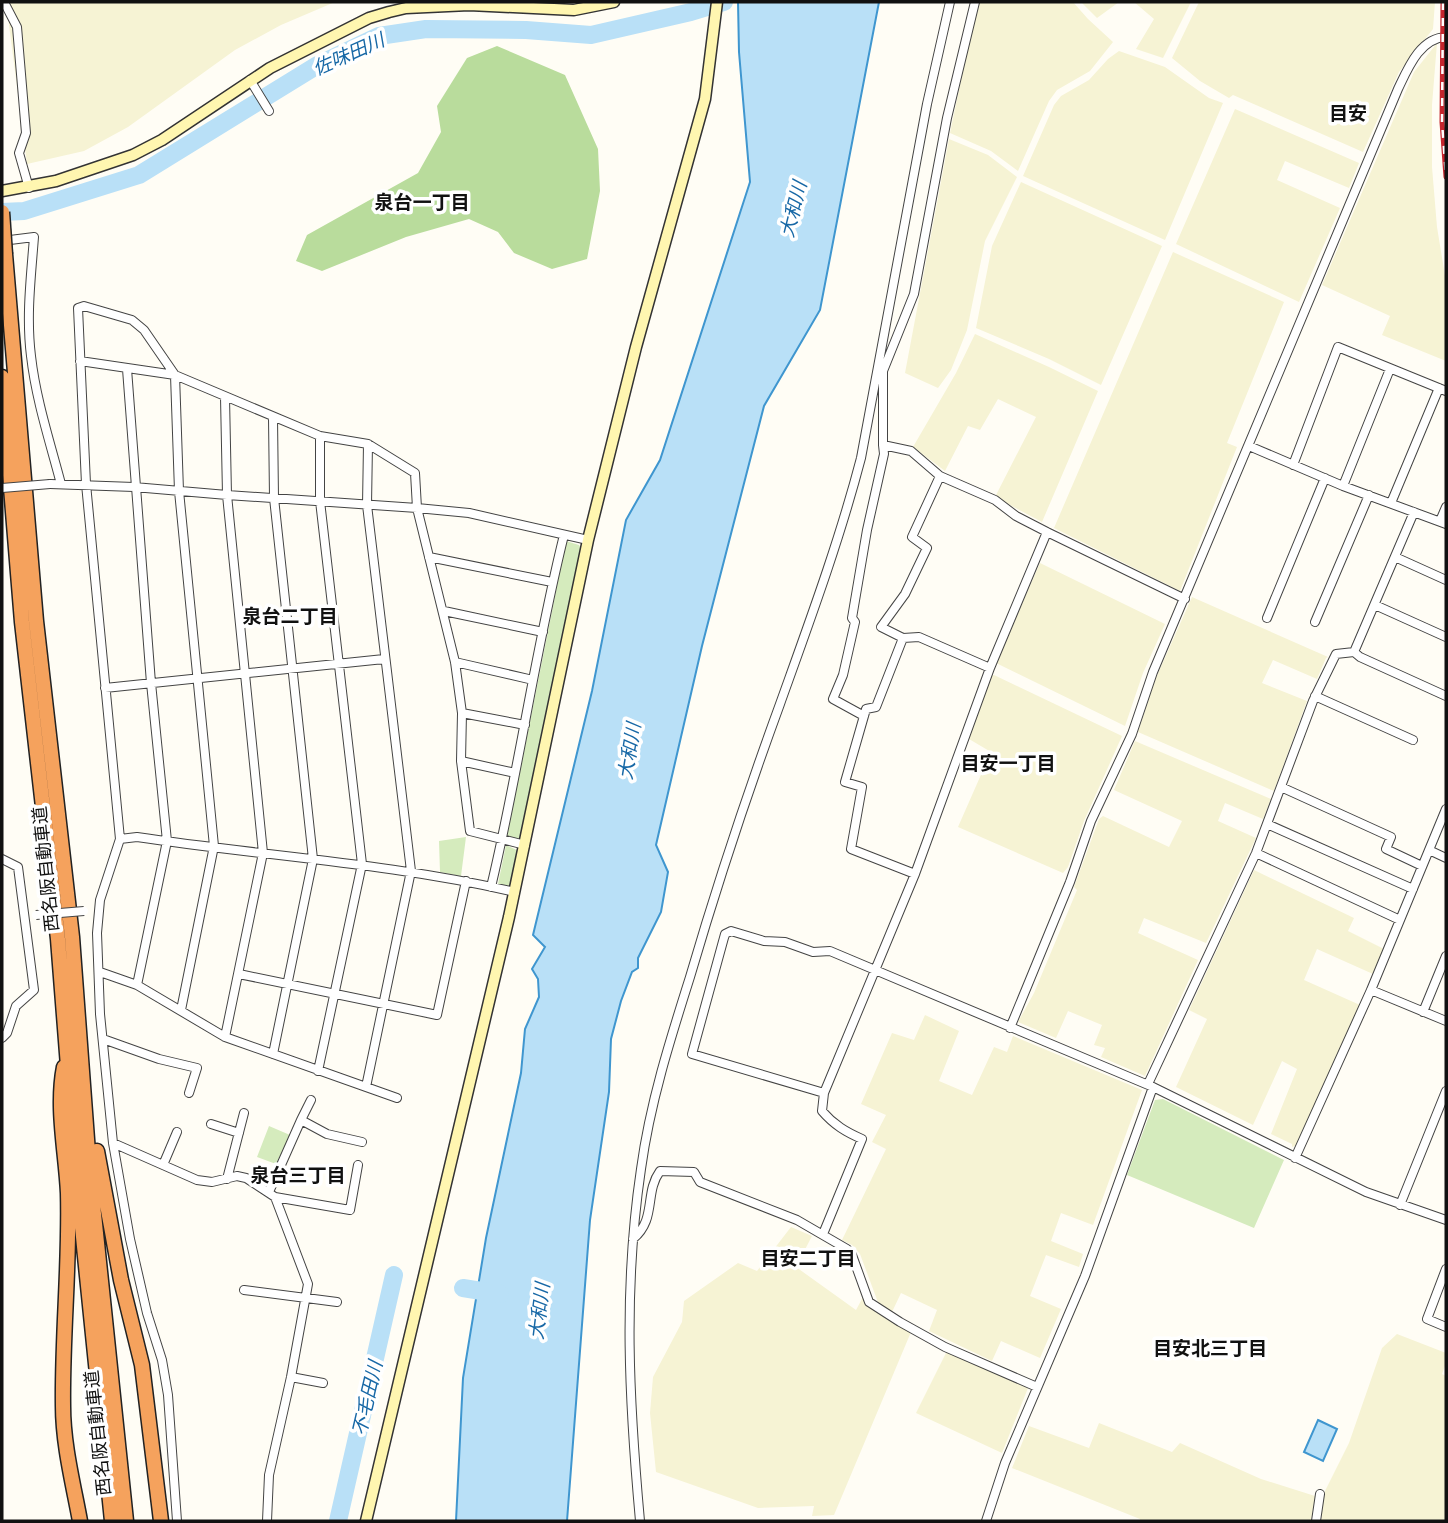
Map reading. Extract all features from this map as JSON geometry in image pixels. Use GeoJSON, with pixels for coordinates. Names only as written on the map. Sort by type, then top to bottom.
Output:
{"type":"FeatureCollection","features":[{"type":"Feature","properties":{"kind":"highway","name":"西名阪自動車道"},"geometry":{"type":"LineString","coordinates":[[2,212],[35,608],[72,937],[81,1218],[112,1521]]}},
{"type":"Feature","properties":{"kind":"highway","name":"西名阪自動車道"},"geometry":{"type":"LineString","coordinates":[[2,377],[21,609],[57,925],[89,1166],[126,1521]]}},
{"type":"Feature","properties":{"kind":"highway"},"geometry":{"type":"LineString","coordinates":[[74,1047],[60,1086],[68,1193],[63,1408],[68,1458],[80,1521]]}},
{"type":"Feature","properties":{"kind":"highway"},"geometry":{"type":"LineString","coordinates":[[74,1047],[85,1060],[98,1161],[118,1266],[142,1366],[161,1521]]}},
{"type":"Feature","properties":{"kind":"street"},"geometry":{"type":"LineString","coordinates":[[2,191],[29,188],[80,175],[140,152],[252,83],[369,18],[388,12],[406,8],[469,5],[574,10],[614,2]]}},
{"type":"Feature","properties":{"kind":"street"},"geometry":{"type":"LineString","coordinates":[[366,1521],[515,892],[587,540],[636,347],[701,116],[708,83],[717,2]]}},
{"type":"Feature","properties":{"kind":"street"},"geometry":{"type":"LineString","coordinates":[[640,1521],[630,1385],[628,1304],[632,1239],[641,1168],[663,1065],[746,799],[837,544],[861,458],[880,370],[927,104],[950,2]]}},
{"type":"Feature","properties":{"kind":"street"},"geometry":{"type":"LineString","coordinates":[[864,716],[832,699],[844,675],[855,622],[852,618],[856,591],[884,454],[880,370],[914,294],[947,118],[975,2]]}},
{"type":"Feature","properties":{"kind":"street"},"geometry":{"type":"LineString","coordinates":[[5,4],[17,27],[26,133],[19,153],[29,188]]}},
{"type":"Feature","properties":{"kind":"street"},"geometry":{"type":"LineString","coordinates":[[1010,1028],[1070,882],[1091,821],[1132,734],[1153,673],[1402,80],[1430,39],[1446,37]]}},
{"type":"Feature","properties":{"kind":"street"},"geometry":{"type":"LineString","coordinates":[[252,83],[269,111]]}},
{"type":"Feature","properties":{"kind":"street"},"geometry":{"type":"LineString","coordinates":[[4,248],[34,237],[28,307],[31,357],[41,410],[61,484]]}},
{"type":"Feature","properties":{"kind":"street"},"geometry":{"type":"LineString","coordinates":[[177,1521],[166,1383],[138,1277],[113,1143],[99,996],[99,911],[104,882],[120,839],[86,484],[78,308],[84,306],[132,320],[144,330],[175,376],[179,491],[214,846],[181,1010]]}},
{"type":"Feature","properties":{"kind":"street"},"geometry":{"type":"LineString","coordinates":[[1293,465],[1338,347],[1443,390],[1391,503]]}},
{"type":"Feature","properties":{"kind":"street"},"geometry":{"type":"LineString","coordinates":[[80,361],[175,376],[320,436],[368,444],[415,473],[417,508],[456,662],[462,713],[461,761],[470,831],[525,845]]}},
{"type":"Feature","properties":{"kind":"street"},"geometry":{"type":"LineString","coordinates":[[127,369],[150,683],[167,841],[137,985]]}},
{"type":"Feature","properties":{"kind":"street"},"geometry":{"type":"LineString","coordinates":[[1343,486],[1390,369]]}},
{"type":"Feature","properties":{"kind":"street"},"geometry":{"type":"LineString","coordinates":[[225,397],[228,495],[263,853],[225,1037]]}},
{"type":"Feature","properties":{"kind":"street"},"geometry":{"type":"LineString","coordinates":[[273,418],[274,498],[313,859],[273,1054]]}},
{"type":"Feature","properties":{"kind":"street"},"geometry":{"type":"LineString","coordinates":[[318,1071],[362,864],[320,501],[320,436]]}},
{"type":"Feature","properties":{"kind":"street"},"geometry":{"type":"LineString","coordinates":[[366,1087],[411,871],[367,505],[368,444]]}},
{"type":"Feature","properties":{"kind":"street"},"geometry":{"type":"LineString","coordinates":[[883,445],[911,451],[940,476],[995,500],[1016,516],[1185,599]]}},
{"type":"Feature","properties":{"kind":"street"},"geometry":{"type":"LineString","coordinates":[[1249,446],[1343,486],[1443,523],[1446,507]]}},
{"type":"Feature","properties":{"kind":"street"},"geometry":{"type":"LineString","coordinates":[[940,476],[912,537],[927,548],[905,594],[881,627],[903,638],[919,636],[990,668]]}},
{"type":"Feature","properties":{"kind":"street"},"geometry":{"type":"LineString","coordinates":[[1267,618],[1325,478]]}},
{"type":"Feature","properties":{"kind":"street"},"geometry":{"type":"LineString","coordinates":[[2,488],[50,484],[134,486],[417,508],[469,513],[587,540]]}},
{"type":"Feature","properties":{"kind":"street"},"geometry":{"type":"LineString","coordinates":[[1315,622],[1369,495]]}},
{"type":"Feature","properties":{"kind":"street"},"geometry":{"type":"LineString","coordinates":[[1354,652],[1414,512]]}},
{"type":"Feature","properties":{"kind":"street"},"geometry":{"type":"LineString","coordinates":[[823,1234],[862,1139],[830,1121],[822,1111],[824,1093],[915,874],[990,668],[1047,532]]}},
{"type":"Feature","properties":{"kind":"street"},"geometry":{"type":"LineString","coordinates":[[491,887],[552,582],[564,535]]}},
{"type":"Feature","properties":{"kind":"street"},"geometry":{"type":"LineString","coordinates":[[429,557],[552,582]]}},
{"type":"Feature","properties":{"kind":"street"},"geometry":{"type":"LineString","coordinates":[[1395,557],[1446,580]]}},
{"type":"Feature","properties":{"kind":"street"},"geometry":{"type":"LineString","coordinates":[[1375,605],[1446,637]]}},
{"type":"Feature","properties":{"kind":"street"},"geometry":{"type":"LineString","coordinates":[[444,611],[543,632]]}},
{"type":"Feature","properties":{"kind":"street"},"geometry":{"type":"LineString","coordinates":[[903,638],[876,707],[866,709],[845,782],[862,787],[851,849],[915,874]]}},
{"type":"Feature","properties":{"kind":"street"},"geometry":{"type":"LineString","coordinates":[[986,1521],[1006,1463],[1085,1276],[1151,1085],[1256,853],[1315,696],[1336,654],[1354,652],[1446,696]]}},
{"type":"Feature","properties":{"kind":"street"},"geometry":{"type":"LineString","coordinates":[[105,688],[384,659]]}},
{"type":"Feature","properties":{"kind":"street"},"geometry":{"type":"LineString","coordinates":[[456,662],[533,680]]}},
{"type":"Feature","properties":{"kind":"street"},"geometry":{"type":"LineString","coordinates":[[1315,696],[1413,740]]}},
{"type":"Feature","properties":{"kind":"street"},"geometry":{"type":"LineString","coordinates":[[462,713],[525,725]]}},
{"type":"Feature","properties":{"kind":"street"},"geometry":{"type":"LineString","coordinates":[[461,761],[515,773]]}},
{"type":"Feature","properties":{"kind":"street"},"geometry":{"type":"LineString","coordinates":[[1281,787],[1391,836],[1386,849],[1422,866]]}},
{"type":"Feature","properties":{"kind":"street"},"geometry":{"type":"LineString","coordinates":[[1295,1158],[1371,990],[1446,809]]}},
{"type":"Feature","properties":{"kind":"street"},"geometry":{"type":"LineString","coordinates":[[1267,824],[1413,889]]}},
{"type":"Feature","properties":{"kind":"street"},"geometry":{"type":"LineString","coordinates":[[120,839],[137,837],[362,864],[515,892]]}},
{"type":"Feature","properties":{"kind":"street"},"geometry":{"type":"LineString","coordinates":[[1429,850],[1446,858]]}},
{"type":"Feature","properties":{"kind":"street"},"geometry":{"type":"LineString","coordinates":[[1256,853],[1400,920]]}},
{"type":"Feature","properties":{"kind":"street"},"geometry":{"type":"LineString","coordinates":[[2,859],[18,867],[31,916],[34,990],[16,1006],[7,1033],[2,1038]]}},
{"type":"Feature","properties":{"kind":"street"},"geometry":{"type":"LineString","coordinates":[[239,974],[437,1015],[466,881]]}},
{"type":"Feature","properties":{"kind":"street"},"geometry":{"type":"LineString","coordinates":[[31,916],[99,911]]}},
{"type":"Feature","properties":{"kind":"street"},"geometry":{"type":"LineString","coordinates":[[824,1093],[692,1054],[725,934],[731,930],[764,941],[785,942],[813,952],[830,951],[1151,1085],[1366,1192],[1446,1220]]}},
{"type":"Feature","properties":{"kind":"street"},"geometry":{"type":"LineString","coordinates":[[1423,1012],[1446,956]]}},
{"type":"Feature","properties":{"kind":"street"},"geometry":{"type":"LineString","coordinates":[[100,972],[137,985],[225,1037],[397,1098]]}},
{"type":"Feature","properties":{"kind":"street"},"geometry":{"type":"LineString","coordinates":[[1371,990],[1446,1021]]}},
{"type":"Feature","properties":{"kind":"street"},"geometry":{"type":"LineString","coordinates":[[103,1039],[159,1059],[197,1068],[190,1093]]}},
{"type":"Feature","properties":{"kind":"street"},"geometry":{"type":"LineString","coordinates":[[1399,1205],[1446,1091]]}},
{"type":"Feature","properties":{"kind":"street"},"geometry":{"type":"LineString","coordinates":[[267,1521],[269,1475],[308,1284],[272,1195],[311,1100]]}},
{"type":"Feature","properties":{"kind":"street"},"geometry":{"type":"LineString","coordinates":[[227,1179],[244,1113]]}},
{"type":"Feature","properties":{"kind":"street"},"geometry":{"type":"LineString","coordinates":[[301,1121],[327,1134],[362,1142]]}},
{"type":"Feature","properties":{"kind":"street"},"geometry":{"type":"LineString","coordinates":[[211,1124],[239,1133]]}},
{"type":"Feature","properties":{"kind":"street"},"geometry":{"type":"LineString","coordinates":[[163,1165],[177,1132]]}},
{"type":"Feature","properties":{"kind":"street"},"geometry":{"type":"LineString","coordinates":[[113,1143],[197,1180],[212,1182],[237,1176],[246,1178],[272,1195],[350,1210],[358,1166]]}},
{"type":"Feature","properties":{"kind":"street"},"geometry":{"type":"LineString","coordinates":[[632,1239],[648,1220],[654,1179],[660,1171],[694,1172],[700,1182],[767,1207],[823,1234],[847,1249],[852,1255],[869,1302],[900,1322],[945,1347],[1037,1387]]}},
{"type":"Feature","properties":{"kind":"street"},"geometry":{"type":"LineString","coordinates":[[1446,1273],[1427,1319],[1446,1327]]}},
{"type":"Feature","properties":{"kind":"street"},"geometry":{"type":"LineString","coordinates":[[244,1290],[337,1302]]}},
{"type":"Feature","properties":{"kind":"street"},"geometry":{"type":"LineString","coordinates":[[291,1377],[323,1383]]}},
{"type":"Feature","properties":{"kind":"street"},"geometry":{"type":"LineString","coordinates":[[1316,1521],[1320,1494]]}},
{"type":"Feature","properties":{"kind":"shaded area"},"geometry":{"type":"Polygon","coordinates":[[[6,2],[335,2],[281,25],[235,50],[128,127],[84,151],[27,164],[6,2]]]}},
{"type":"Feature","properties":{"kind":"shaded area"},"geometry":{"type":"Polygon","coordinates":[[[980,2],[1073,2],[1113,42],[1090,71],[1057,90],[1049,101],[1018,171],[991,151],[950,133],[980,2]]]}},
{"type":"Feature","properties":{"kind":"shaded area"},"geometry":{"type":"Polygon","coordinates":[[[1081,2],[1119,2],[1097,18],[1081,2]]]}},
{"type":"Feature","properties":{"kind":"shaded area"},"geometry":{"type":"Polygon","coordinates":[[[1134,2],[1191,2],[1163,58],[1136,49],[1154,19],[1134,2]]]}},
{"type":"Feature","properties":{"kind":"shaded area"},"geometry":{"type":"Polygon","coordinates":[[[1199,2],[1435,2],[1433,29],[1399,72],[1363,152],[1233,95],[1229,98],[1200,81],[1172,58],[1199,2]]]}},
{"type":"Feature","properties":{"kind":"shaded area"},"geometry":{"type":"Polygon","coordinates":[[[1437,43],[1432,105],[1432,167],[1437,227],[1446,282],[1446,361],[1382,335],[1390,316],[1322,285],[1414,72],[1437,43]]]}},
{"type":"Feature","properties":{"kind":"shaded area"},"geometry":{"type":"Polygon","coordinates":[[[1119,51],[1165,67],[1209,98],[1223,103],[1165,240],[1023,176],[1054,105],[1061,96],[1089,80],[1119,51]]]}},
{"type":"Feature","properties":{"kind":"shaded area"},"geometry":{"type":"Polygon","coordinates":[[[1235,109],[1359,163],[1349,188],[1285,161],[1277,180],[1340,208],[1299,302],[1176,244],[1235,109]]]}},
{"type":"Feature","properties":{"kind":"shaded area"},"geometry":{"type":"Polygon","coordinates":[[[949,139],[988,155],[1017,177],[985,241],[967,330],[951,370],[938,388],[905,373],[949,139]]]}},
{"type":"Feature","properties":{"kind":"shaded area"},"geometry":{"type":"Polygon","coordinates":[[[1021,182],[1162,246],[1101,385],[976,328],[992,246],[1021,182]]]}},
{"type":"Feature","properties":{"kind":"shaded area"},"geometry":{"type":"Polygon","coordinates":[[[1173,252],[1284,302],[1227,443],[1237,447],[1180,591],[1054,528],[1173,252]]]}},
{"type":"Feature","properties":{"kind":"shaded area"},"geometry":{"type":"Polygon","coordinates":[[[975,334],[1098,391],[1042,522],[995,497],[1036,417],[998,399],[980,430],[968,426],[945,471],[913,447],[956,373],[975,334]]]}},
{"type":"Feature","properties":{"kind":"shaded area"},"geometry":{"type":"Polygon","coordinates":[[[1040,563],[1165,624],[1143,673],[1125,726],[996,663],[1040,563]]]}},
{"type":"Feature","properties":{"kind":"shaded area"},"geometry":{"type":"Polygon","coordinates":[[[1192,597],[1328,657],[1317,679],[1273,660],[1262,683],[1307,701],[1274,791],[1138,732],[1155,680],[1192,597]]]}},
{"type":"Feature","properties":{"kind":"shaded area"},"geometry":{"type":"Polygon","coordinates":[[[994,675],[1122,736],[1084,821],[1068,867],[1063,873],[958,827],[991,752],[969,739],[991,676],[994,675]]]}},
{"type":"Feature","properties":{"kind":"shaded area"},"geometry":{"type":"Polygon","coordinates":[[[1135,741],[1271,799],[1263,819],[1225,803],[1218,821],[1256,838],[1206,943],[1144,918],[1138,933],[1198,960],[1145,1076],[1101,1057],[1105,1048],[1094,1045],[1102,1025],[1068,1011],[1056,1038],[1018,1022],[1034,993],[1077,890],[1074,887],[1099,819],[1103,816],[1169,847],[1182,821],[1114,790],[1135,741]]]}},
{"type":"Feature","properties":{"kind":"shaded area"},"geometry":{"type":"Polygon","coordinates":[[[1254,870],[1354,918],[1348,931],[1384,949],[1373,974],[1317,949],[1304,980],[1360,1005],[1298,1145],[1292,1147],[1292,1144],[1271,1134],[1297,1069],[1282,1061],[1253,1125],[1176,1087],[1207,1019],[1189,1010],[1254,870]]]}},
{"type":"Feature","properties":{"kind":"shaded area"},"geometry":{"type":"Polygon","coordinates":[[[925,1015],[959,1031],[939,1081],[972,1095],[994,1047],[1007,1052],[1013,1036],[1142,1090],[1093,1225],[1061,1213],[1051,1241],[1083,1254],[1079,1267],[1046,1255],[1030,1296],[1061,1309],[1040,1358],[1001,1341],[992,1361],[929,1331],[937,1310],[901,1293],[892,1312],[879,1305],[860,1254],[852,1245],[842,1240],[886,1149],[872,1142],[886,1115],[861,1104],[892,1033],[914,1040],[925,1015]]]}},
{"type":"Feature","properties":{"kind":"shaded area"},"geometry":{"type":"Polygon","coordinates":[[[791,1227],[812,1236],[796,1267],[856,1310],[863,1297],[874,1310],[911,1332],[834,1515],[812,1516],[814,1506],[758,1508],[656,1472],[650,1413],[653,1377],[682,1322],[684,1301],[738,1263],[757,1271],[791,1227]]]}},
{"type":"Feature","properties":{"kind":"shaded area"},"geometry":{"type":"Polygon","coordinates":[[[1397,1334],[1446,1353],[1442,1374],[1446,1376],[1446,1521],[1321,1521],[1324,1493],[1349,1443],[1382,1348],[1397,1334]]]}},
{"type":"Feature","properties":{"kind":"shaded area"},"geometry":{"type":"Polygon","coordinates":[[[947,1351],[1028,1388],[1002,1453],[916,1413],[947,1351]]]}},
{"type":"Feature","properties":{"kind":"shaded area"},"geometry":{"type":"Polygon","coordinates":[[[1099,1423],[1172,1452],[1180,1443],[1261,1479],[1315,1496],[1311,1521],[1140,1521],[1012,1468],[1029,1426],[1089,1448],[1099,1423]]]}},
{"type":"Feature","properties":{"kind":"green space"},"geometry":{"type":"Polygon","coordinates":[[[497,46],[565,75],[598,149],[600,191],[587,259],[552,269],[514,253],[498,232],[469,219],[406,237],[322,271],[296,261],[307,235],[418,173],[441,132],[437,106],[467,58],[497,46]]]}},
{"type":"Feature","properties":{"kind":"green space"},"geometry":{"type":"Polygon","coordinates":[[[566,541],[581,548],[522,836],[518,839],[507,837],[566,541]]]}},
{"type":"Feature","properties":{"kind":"green space"},"geometry":{"type":"Polygon","coordinates":[[[466,837],[461,876],[440,872],[439,841],[466,837]]]}},
{"type":"Feature","properties":{"kind":"green space"},"geometry":{"type":"Polygon","coordinates":[[[506,845],[519,851],[512,884],[509,886],[498,884],[506,845]]]}},
{"type":"Feature","properties":{"kind":"green space"},"geometry":{"type":"Polygon","coordinates":[[[1163,1099],[1284,1160],[1254,1228],[1127,1175],[1155,1100],[1163,1099]]]}},
{"type":"Feature","properties":{"kind":"green space"},"geometry":{"type":"Polygon","coordinates":[[[269,1126],[290,1135],[276,1164],[257,1157],[269,1126]]]}},
{"type":"Feature","properties":{"kind":"water","name":"大和川"},"geometry":{"type":"Polygon","coordinates":[[[738,2],[879,2],[820,310],[764,406],[702,646],[656,845],[668,872],[661,912],[638,958],[638,968],[632,972],[611,1039],[609,1092],[590,1220],[567,1521],[456,1521],[463,1378],[486,1238],[521,1073],[525,1029],[539,997],[538,979],[532,969],[545,947],[533,935],[592,691],[626,520],[660,460],[750,182],[739,52],[738,2]]]}},
{"type":"Feature","properties":{"kind":"water"},"geometry":{"type":"Polygon","coordinates":[[[1318,1420],[1337,1429],[1323,1461],[1304,1452],[1318,1420]]]}},
{"type":"Feature","properties":{"kind":"waterway","name":"佐味田川"},"geometry":{"type":"LineString","coordinates":[[2,212],[24,211],[139,175],[316,66],[379,36],[426,29],[526,30],[591,35],[724,2]]}},
{"type":"Feature","properties":{"kind":"waterway","name":"不毛田川"},"geometry":{"type":"LineString","coordinates":[[338,1521],[394,1275]]}},
{"type":"Feature","properties":{"kind":"waterway","name":"不毛田川"},"geometry":{"type":"LineString","coordinates":[[463,1288],[500,1294]]}},
{"type":"Feature","properties":{"kind":"railway"},"geometry":{"type":"LineString","coordinates":[[1443,2],[1442,122],[1446,177]]}},
{"type":"Feature","properties":{"kind":"district","name":"目安"},"geometry":{"type":"Point","coordinates":[1348,112]}},
{"type":"Feature","properties":{"kind":"district","name":"泉台一丁目"},"geometry":{"type":"Point","coordinates":[422,201]}},
{"type":"Feature","properties":{"kind":"district","name":"泉台二丁目"},"geometry":{"type":"Point","coordinates":[290,615]}},
{"type":"Feature","properties":{"kind":"district","name":"目安一丁目"},"geometry":{"type":"Point","coordinates":[1008,762]}},
{"type":"Feature","properties":{"kind":"district","name":"泉台三丁目"},"geometry":{"type":"Point","coordinates":[298,1174]}},
{"type":"Feature","properties":{"kind":"district","name":"目安二丁目"},"geometry":{"type":"Point","coordinates":[808,1257]}},
{"type":"Feature","properties":{"kind":"district","name":"目安北三丁目"},"geometry":{"type":"Point","coordinates":[1210,1347]}}]}
